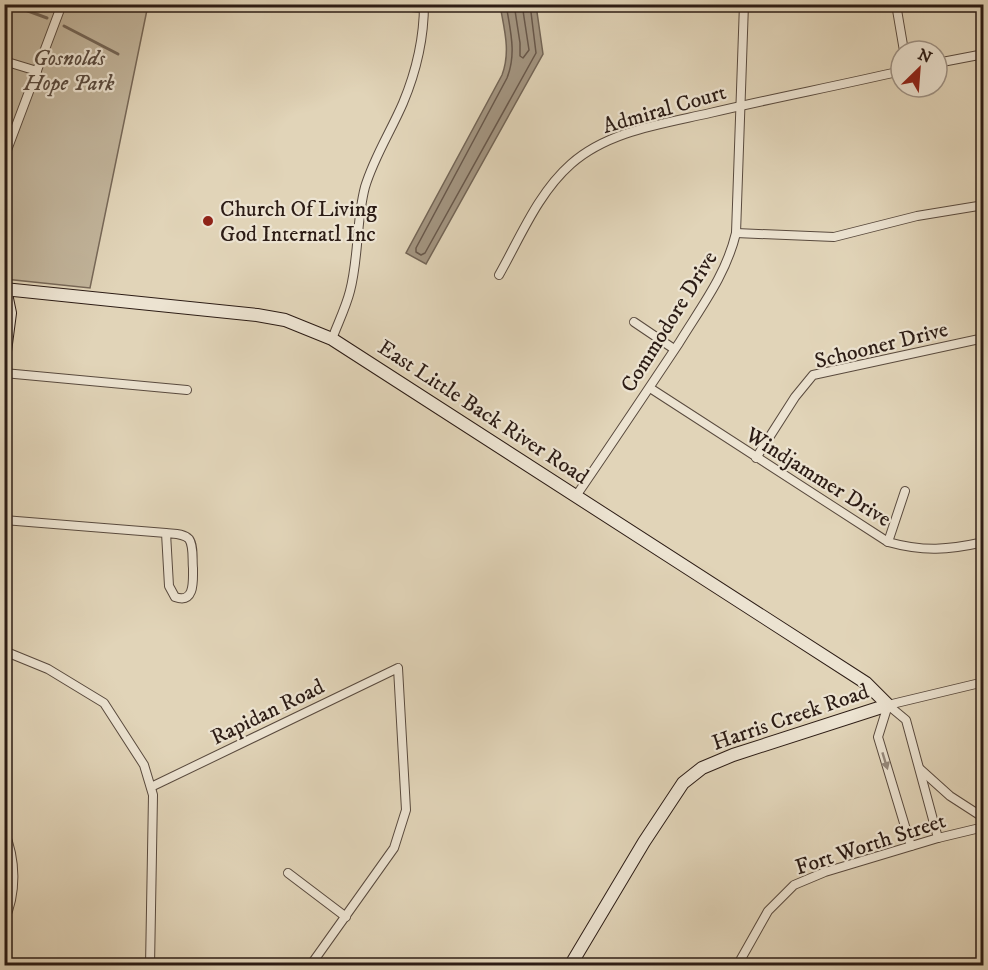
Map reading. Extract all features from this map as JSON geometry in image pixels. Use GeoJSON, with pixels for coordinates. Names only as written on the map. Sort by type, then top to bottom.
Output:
{"type":"FeatureCollection","features":[{"type":"Feature","properties":{"kind":"street"},"geometry":{"type":"LineString","coordinates":[[4,158],[62,4]]}},
{"type":"Feature","properties":{"kind":"street"},"geometry":{"type":"LineString","coordinates":[[332,339],[350,291],[359,216],[365,188],[373,164],[403,104],[412,80],[420,46],[424,6],[374,4]]}},
{"type":"Feature","properties":{"kind":"street","name":"Commodore Drive"},"geometry":{"type":"LineString","coordinates":[[576,496],[650,388],[718,281],[730,255],[736,233],[744,4]]}},
{"type":"Feature","properties":{"kind":"street"},"geometry":{"type":"LineString","coordinates":[[896,4],[902,39]]}},
{"type":"Feature","properties":{"kind":"street"},"geometry":{"type":"LineString","coordinates":[[949,61],[984,54]]}},
{"type":"Feature","properties":{"kind":"street"},"geometry":{"type":"LineString","coordinates":[[4,61],[37,70]]}},
{"type":"Feature","properties":{"kind":"street","name":"Admiral Court"},"geometry":{"type":"LineString","coordinates":[[499,275],[540,201],[570,165],[593,148],[616,136],[889,74]]}},
{"type":"Feature","properties":{"kind":"street"},"geometry":{"type":"LineString","coordinates":[[736,233],[834,237],[917,216],[984,205]]}},
{"type":"Feature","properties":{"kind":"street"},"geometry":{"type":"LineString","coordinates":[[4,359],[10,313],[5,289]]}},
{"type":"Feature","properties":{"kind":"street","name":"East Little Back River Road"},"geometry":{"type":"LineString","coordinates":[[5,289],[257,315],[285,320],[332,339],[866,683],[906,720],[938,838]]}},
{"type":"Feature","properties":{"kind":"street"},"geometry":{"type":"LineString","coordinates":[[634,322],[674,349]]}},
{"type":"Feature","properties":{"kind":"street","name":"Schooner Drive"},"geometry":{"type":"LineString","coordinates":[[756,458],[795,397],[813,375],[984,338]]}},
{"type":"Feature","properties":{"kind":"street"},"geometry":{"type":"LineString","coordinates":[[4,373],[187,390]]}},
{"type":"Feature","properties":{"kind":"street","name":"Windjammer Drive"},"geometry":{"type":"LineString","coordinates":[[650,388],[888,542],[909,548],[931,550],[984,542]]}},
{"type":"Feature","properties":{"kind":"street"},"geometry":{"type":"LineString","coordinates":[[888,542],[905,491]]}},
{"type":"Feature","properties":{"kind":"street"},"geometry":{"type":"LineString","coordinates":[[4,520],[166,533],[184,536],[189,539],[192,548],[194,586],[187,598],[182,600],[176,597],[170,586],[166,533]]}},
{"type":"Feature","properties":{"kind":"street"},"geometry":{"type":"LineString","coordinates":[[4,651],[48,669],[104,703],[144,765],[153,795],[150,966]]}},
{"type":"Feature","properties":{"kind":"street","name":"Rapidan Road"},"geometry":{"type":"LineString","coordinates":[[151,787],[398,668],[406,810],[394,848],[346,917]]}},
{"type":"Feature","properties":{"kind":"street","name":"Harris Creek Road"},"geometry":{"type":"LineString","coordinates":[[570,966],[672,799],[684,783],[702,768],[733,755],[888,705],[984,682]]}},
{"type":"Feature","properties":{"kind":"street"},"geometry":{"type":"LineString","coordinates":[[888,705],[878,737],[911,846]]}},
{"type":"Feature","properties":{"kind":"street"},"geometry":{"type":"LineString","coordinates":[[919,769],[950,796],[984,818]]}},
{"type":"Feature","properties":{"kind":"street","name":"Fort Worth Street"},"geometry":{"type":"LineString","coordinates":[[737,966],[768,911],[794,885],[825,872],[938,838],[984,827]]}},
{"type":"Feature","properties":{"kind":"street"},"geometry":{"type":"LineString","coordinates":[[4,831],[13,856],[13,885],[4,921]]}},
{"type":"Feature","properties":{"kind":"street"},"geometry":{"type":"LineString","coordinates":[[288,873],[346,917],[310,966]]}},
{"type":"Feature","properties":{"kind":"green space","name":"Gosnolds Hope Park"},"geometry":{"type":"Polygon","coordinates":[[[4,5],[148,5],[90,288],[5,279],[4,5]]]}},
{"type":"Feature","properties":{"kind":"water"},"geometry":{"type":"Polygon","coordinates":[[[500,5],[536,5],[543,54],[426,264],[406,253],[502,75],[506,49],[500,5]]]}},
{"type":"Feature","properties":{"kind":"waterway"},"geometry":{"type":"LineString","coordinates":[[9,4],[47,18]]}},
{"type":"Feature","properties":{"kind":"waterway"},"geometry":{"type":"LineString","coordinates":[[64,26],[118,54]]}},
{"type":"Feature","properties":{"kind":"waterway"},"geometry":{"type":"LineString","coordinates":[[4,125],[8,126]]}},
{"type":"Feature","properties":{"kind":"place","name":"Church Of Living God Internatl Inc"},"geometry":{"type":"Point","coordinates":[208,221]}}]}
